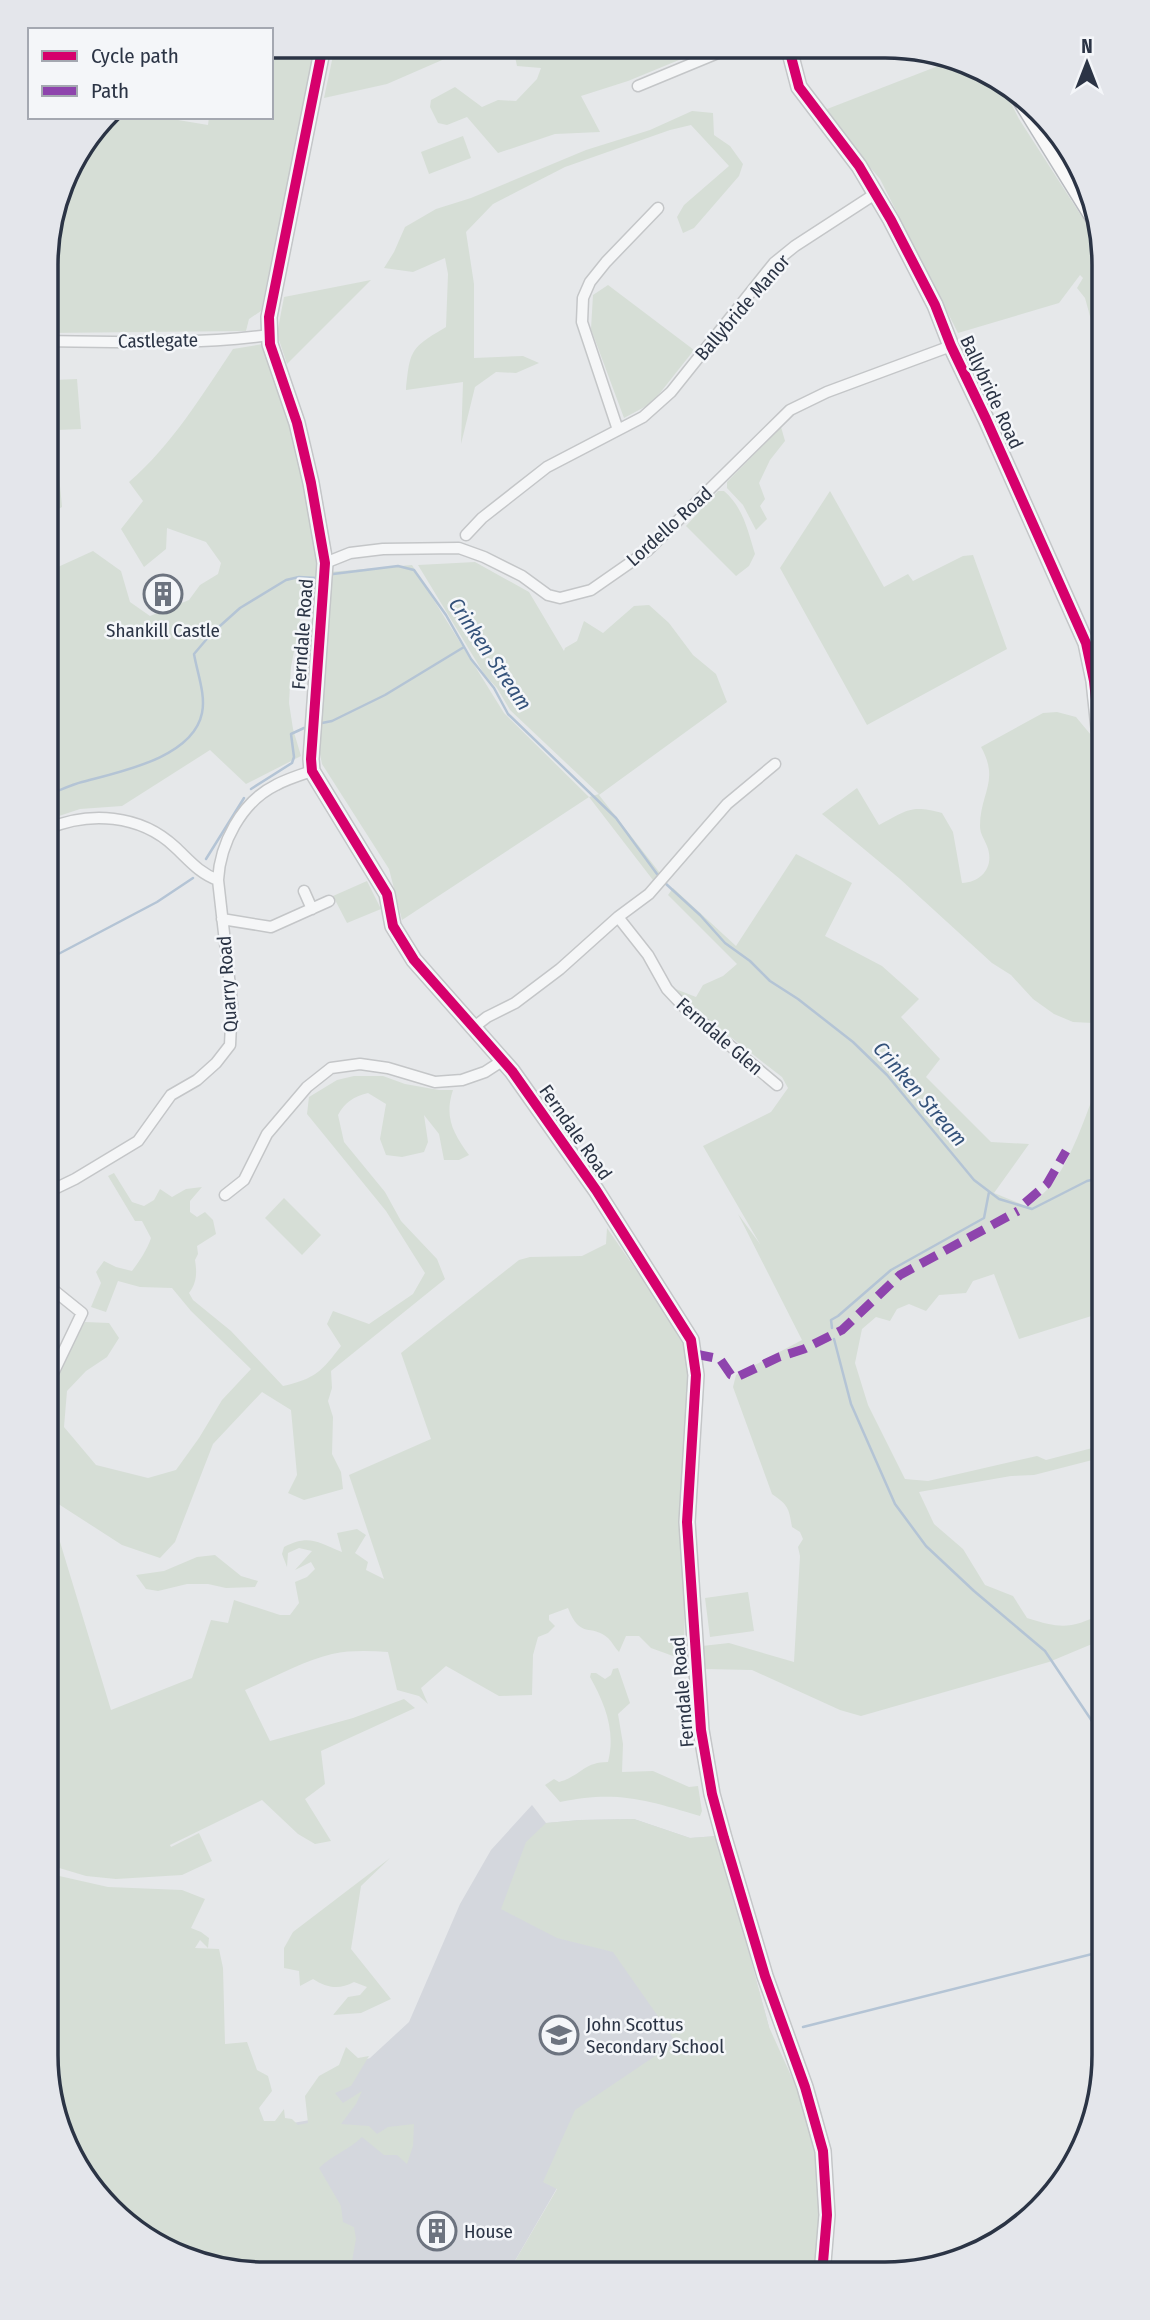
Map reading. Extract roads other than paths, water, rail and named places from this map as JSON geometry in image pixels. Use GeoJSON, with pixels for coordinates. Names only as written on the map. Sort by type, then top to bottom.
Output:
{"type":"FeatureCollection","features":[{"type":"Feature","properties":{"kind":"highway"},"geometry":{"type":"LineString","coordinates":[[1037,124],[1078,190]]}},
{"type":"Feature","properties":{"kind":"street","name":"Ferndale Road"},"geometry":{"type":"LineString","coordinates":[[321,58],[269,317],[269,335],[297,424],[311,483],[325,563],[312,771],[387,894],[393,926],[414,960],[512,1071],[596,1190],[691,1340],[696,1375],[687,1522],[701,1730],[723,1838],[765,1976],[805,2087],[823,2151],[827,2215],[823,2262]]}},
{"type":"Feature","properties":{"kind":"street"},"geometry":{"type":"LineString","coordinates":[[638,86],[706,58]]}},
{"type":"Feature","properties":{"kind":"street","name":"Ballybride Road"},"geometry":{"type":"LineString","coordinates":[[791,58],[799,87],[859,166],[891,220],[935,305],[951,346],[1086,643],[1092,672]]}},
{"type":"Feature","properties":{"kind":"street","name":"Ballybride Manor"},"geometry":{"type":"LineString","coordinates":[[466,535],[482,518],[547,467],[643,417],[671,392],[774,263],[795,246],[875,194]]}},
{"type":"Feature","properties":{"kind":"street"},"geometry":{"type":"LineString","coordinates":[[618,430],[582,322],[583,298],[590,282],[606,262],[658,208]]}},
{"type":"Feature","properties":{"kind":"street","name":"Castlegate"},"geometry":{"type":"LineString","coordinates":[[58,341],[188,340],[269,335]]}},
{"type":"Feature","properties":{"kind":"street","name":"Lordello Road"},"geometry":{"type":"LineString","coordinates":[[325,563],[350,553],[383,549],[459,548],[522,576],[548,595],[560,598],[591,590],[647,551],[790,410],[827,392],[951,346]]}},
{"type":"Feature","properties":{"kind":"street"},"geometry":{"type":"LineString","coordinates":[[474,1027],[515,1003],[560,969],[618,917],[649,894],[727,804],[775,764]]}},
{"type":"Feature","properties":{"kind":"street","name":"Quarry Road"},"geometry":{"type":"LineString","coordinates":[[58,1187],[138,1141],[171,1095],[197,1080],[216,1063],[230,1045],[232,1004],[218,880],[219,860],[224,844],[246,810],[274,786],[312,771]]}},
{"type":"Feature","properties":{"kind":"street"},"geometry":{"type":"LineString","coordinates":[[58,824],[91,817],[116,818],[135,823],[157,833],[194,867],[218,880]]}},
{"type":"Feature","properties":{"kind":"street"},"geometry":{"type":"LineString","coordinates":[[304,891],[312,909]]}},
{"type":"Feature","properties":{"kind":"street"},"geometry":{"type":"LineString","coordinates":[[222,919],[271,927],[329,901]]}},
{"type":"Feature","properties":{"kind":"street","name":"Ferndale Glen"},"geometry":{"type":"LineString","coordinates":[[618,917],[648,955],[667,989],[685,1008],[777,1085]]}},
{"type":"Feature","properties":{"kind":"street"},"geometry":{"type":"LineString","coordinates":[[225,1195],[244,1180],[267,1134],[307,1087],[331,1068],[360,1064],[388,1068],[435,1082],[462,1080],[485,1072],[502,1061]]}},
{"type":"Feature","properties":{"kind":"street"},"geometry":{"type":"LineString","coordinates":[[58,1294],[82,1313],[58,1363]]}},
{"type":"Feature","properties":{"kind":"waterway","name":"Crinken Stream"},"geometry":{"type":"LineString","coordinates":[[333,574],[398,566],[414,570],[446,615],[471,659],[494,688],[508,714],[616,818],[657,874]]}},
{"type":"Feature","properties":{"kind":"waterway","name":"Crinken Stream"},"geometry":{"type":"LineString","coordinates":[[58,791],[153,761],[185,741],[196,728],[203,706],[194,654],[211,634],[240,608],[286,580],[299,577],[316,578]]}},
{"type":"Feature","properties":{"kind":"waterway"},"geometry":{"type":"LineString","coordinates":[[322,723],[332,721],[385,695],[464,647]]}},
{"type":"Feature","properties":{"kind":"waterway"},"geometry":{"type":"LineString","coordinates":[[251,789],[292,763],[294,757],[291,734],[304,728]]}},
{"type":"Feature","properties":{"kind":"waterway"},"geometry":{"type":"LineString","coordinates":[[206,859],[244,798]]}},
{"type":"Feature","properties":{"kind":"waterway"},"geometry":{"type":"LineString","coordinates":[[58,954],[157,902],[193,878]]}},
{"type":"Feature","properties":{"kind":"waterway","name":"Crinken Stream"},"geometry":{"type":"LineString","coordinates":[[665,883],[700,915],[725,943],[750,961],[770,981],[853,1042],[887,1075],[974,1180],[999,1199],[1032,1209],[1092,1180]]}},
{"type":"Feature","properties":{"kind":"waterway"},"geometry":{"type":"LineString","coordinates":[[832,1328],[831,1320],[891,1270],[984,1218],[989,1192]]}},
{"type":"Feature","properties":{"kind":"waterway"},"geometry":{"type":"LineString","coordinates":[[834,1339],[851,1404],[895,1504],[926,1546],[1045,1651],[1092,1721]]}},
{"type":"Feature","properties":{"kind":"waterway"},"geometry":{"type":"LineString","coordinates":[[803,2027],[1092,1954]]}},
{"type":"Feature","properties":{"kind":"place","name":"Shankill Castle"},"geometry":{"type":"Point","coordinates":[163,594]}},
{"type":"Feature","properties":{"kind":"place","name":"John Scottus Secondary School"},"geometry":{"type":"Point","coordinates":[559,2035]}},
{"type":"Feature","properties":{"kind":"place","name":"House"},"geometry":{"type":"Point","coordinates":[437,2231]}}]}
